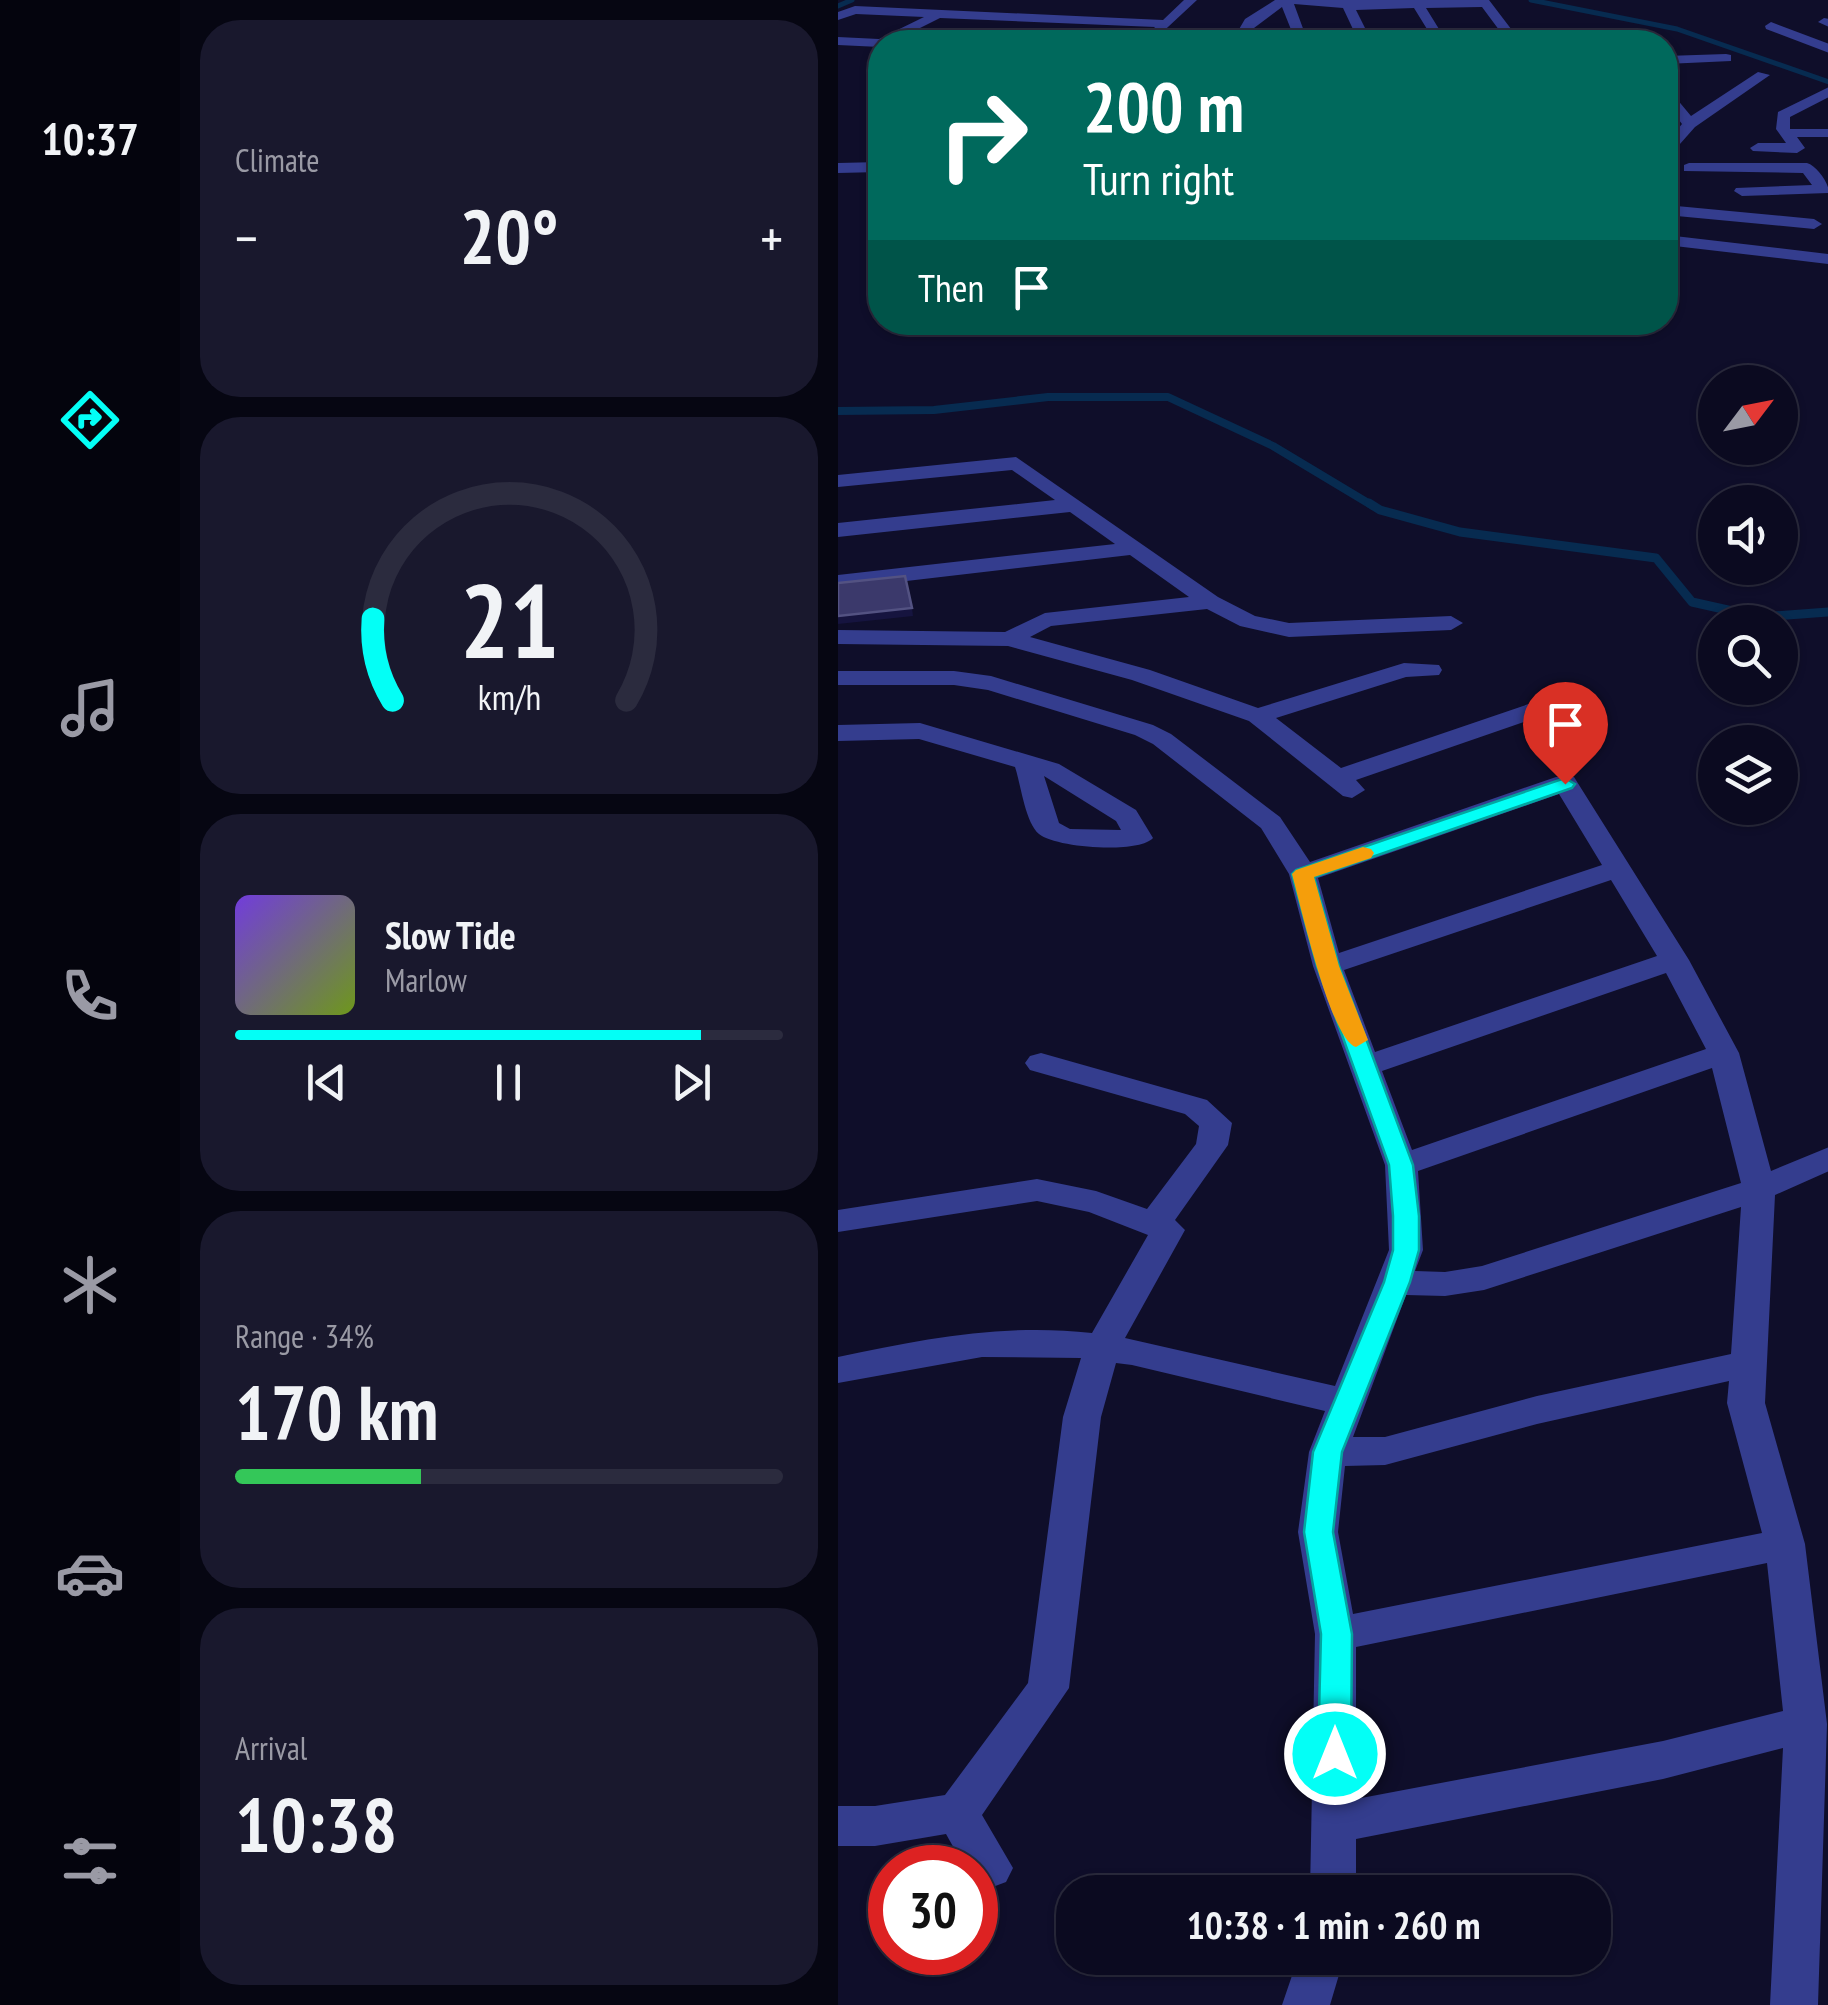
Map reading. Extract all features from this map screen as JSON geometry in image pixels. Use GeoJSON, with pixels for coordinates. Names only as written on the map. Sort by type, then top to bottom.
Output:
{"type":"FeatureCollection","features":[{"type":"Feature","properties":{"kind":"street"},"geometry":{"type":"LineString","coordinates":[[888,12],[906,0]]}},
{"type":"Feature","properties":{"kind":"street"},"geometry":{"type":"LineString","coordinates":[[838,24],[910,29],[964,0]]}},
{"type":"Feature","properties":{"kind":"street"},"geometry":{"type":"LineString","coordinates":[[999,18],[1023,0]]}},
{"type":"Feature","properties":{"kind":"street"},"geometry":{"type":"LineString","coordinates":[[1050,21],[1077,0]]}},
{"type":"Feature","properties":{"kind":"street"},"geometry":{"type":"LineString","coordinates":[[1159,30],[1190,0]]}},
{"type":"Feature","properties":{"kind":"street"},"geometry":{"type":"LineString","coordinates":[[1287,0],[1298,30]]}},
{"type":"Feature","properties":{"kind":"street"},"geometry":{"type":"LineString","coordinates":[[1245,30],[1250,22],[1287,0],[1348,6],[1486,3],[1505,30]]}},
{"type":"Feature","properties":{"kind":"street"},"geometry":{"type":"LineString","coordinates":[[1416,2],[1434,30]]}},
{"type":"Feature","properties":{"kind":"street"},"geometry":{"type":"LineString","coordinates":[[1348,6],[1359,30]]}},
{"type":"Feature","properties":{"kind":"street"},"geometry":{"type":"LineString","coordinates":[[838,16],[855,10],[1165,24]]}},
{"type":"Feature","properties":{"kind":"street"},"geometry":{"type":"LineString","coordinates":[[1107,22],[1120,11]]}},
{"type":"Feature","properties":{"kind":"street"},"geometry":{"type":"LineString","coordinates":[[1770,26],[1828,49]]}},
{"type":"Feature","properties":{"kind":"street"},"geometry":{"type":"LineString","coordinates":[[838,40],[868,42]]}},
{"type":"Feature","properties":{"kind":"street"},"geometry":{"type":"LineString","coordinates":[[1678,60],[1726,58]]}},
{"type":"Feature","properties":{"kind":"street"},"geometry":{"type":"LineString","coordinates":[[1678,137],[1690,124],[1763,75]]}},
{"type":"Feature","properties":{"kind":"street"},"geometry":{"type":"LineString","coordinates":[[1825,93],[1783,115],[1786,133],[1826,194]]}},
{"type":"Feature","properties":{"kind":"street"},"geometry":{"type":"LineString","coordinates":[[1678,110],[1690,124]]}},
{"type":"Feature","properties":{"kind":"street"},"geometry":{"type":"LineString","coordinates":[[1786,133],[1828,133]]}},
{"type":"Feature","properties":{"kind":"street"},"geometry":{"type":"LineString","coordinates":[[1748,148],[1797,148]]}},
{"type":"Feature","properties":{"kind":"street"},"geometry":{"type":"LineString","coordinates":[[1678,155],[1693,161],[1807,168]]}},
{"type":"Feature","properties":{"kind":"street"},"geometry":{"type":"LineString","coordinates":[[838,168],[868,168]]}},
{"type":"Feature","properties":{"kind":"street"},"geometry":{"type":"LineString","coordinates":[[1742,191],[1826,194]]}},
{"type":"Feature","properties":{"kind":"street"},"geometry":{"type":"LineString","coordinates":[[1678,195],[1709,209]]}},
{"type":"Feature","properties":{"kind":"street"},"geometry":{"type":"LineString","coordinates":[[1678,210],[1778,214],[1814,224]]}},
{"type":"Feature","properties":{"kind":"street"},"geometry":{"type":"LineString","coordinates":[[1678,241],[1828,259]]}},
{"type":"Feature","properties":{"kind":"street"},"geometry":{"type":"LineString","coordinates":[[838,481],[1016,463],[1210,602],[1248,621],[1289,630],[1452,623]]}},
{"type":"Feature","properties":{"kind":"street"},"geometry":{"type":"LineString","coordinates":[[838,530],[1072,504]]}},
{"type":"Feature","properties":{"kind":"street"},"geometry":{"type":"LineString","coordinates":[[838,582],[1136,548]]}},
{"type":"Feature","properties":{"kind":"street"},"geometry":{"type":"LineString","coordinates":[[1009,639],[1044,620],[1210,602]]}},
{"type":"Feature","properties":{"kind":"street"},"geometry":{"type":"LineString","coordinates":[[838,638],[1009,639],[1141,675],[1258,716],[1345,784],[1567,698]]}},
{"type":"Feature","properties":{"kind":"street"},"geometry":{"type":"LineString","coordinates":[[1258,716],[1404,670],[1430,670]]}},
{"type":"Feature","properties":{"kind":"street"},"geometry":{"type":"LineString","coordinates":[[838,678],[954,678],[992,683],[1144,730],[1162,738],[1271,823],[1303,874],[1328,966],[1401,1165],[1406,1250],[1397,1282],[1328,1452],[1318,1532],[1336,1634],[1333,1875]]}},
{"type":"Feature","properties":{"kind":"street"},"geometry":{"type":"LineString","coordinates":[[838,732],[920,730],[1026,764]]}},
{"type":"Feature","properties":{"kind":"street"},"geometry":{"type":"LineString","coordinates":[[1303,874],[1565,784],[1674,960],[1724,1053],[1760,1189],[1746,1404],[1785,1544],[1806,1724],[1794,2005]]}},
{"type":"Feature","properties":{"kind":"street"},"geometry":{"type":"LineString","coordinates":[[1328,966],[1617,869]]}},
{"type":"Feature","properties":{"kind":"street"},"geometry":{"type":"LineString","coordinates":[[1366,1066],[1674,960]]}},
{"type":"Feature","properties":{"kind":"street"},"geometry":{"type":"LineString","coordinates":[[1401,1165],[1724,1053]]}},
{"type":"Feature","properties":{"kind":"street"},"geometry":{"type":"LineString","coordinates":[[1041,1063],[1196,1106],[1216,1124],[1212,1145],[1154,1224]]}},
{"type":"Feature","properties":{"kind":"street"},"geometry":{"type":"LineString","coordinates":[[1397,1282],[1444,1284],[1484,1278],[1760,1189],[1828,1158]]}},
{"type":"Feature","properties":{"kind":"street"},"geometry":{"type":"LineString","coordinates":[[838,1222],[1037,1190],[1096,1202],[1168,1230],[1102,1347],[1082,1417],[1048,1688],[985,1779],[957,1812],[875,1826],[838,1826]]}},
{"type":"Feature","properties":{"kind":"street"},"geometry":{"type":"LineString","coordinates":[[838,1370],[931,1350],[1006,1342],[1102,1347],[1348,1404]]}},
{"type":"Feature","properties":{"kind":"street"},"geometry":{"type":"LineString","coordinates":[[1328,1452],[1385,1451],[1537,1410],[1746,1364]]}},
{"type":"Feature","properties":{"kind":"street"},"geometry":{"type":"LineString","coordinates":[[1336,1634],[1785,1544]]}},
{"type":"Feature","properties":{"kind":"street"},"geometry":{"type":"LineString","coordinates":[[1335,1823],[1663,1760],[1806,1724]]}},
{"type":"Feature","properties":{"kind":"street"},"geometry":{"type":"LineString","coordinates":[[957,1812],[976,1845]]}},
{"type":"Feature","properties":{"kind":"street"},"geometry":{"type":"LineString","coordinates":[[1306,2005],[1316,1975]]}},
{"type":"Feature","properties":{"kind":"building"},"geometry":{"type":"Polygon","coordinates":[[[905,576],[912,608],[838,616],[838,583],[905,576]]]}},
{"type":"Feature","properties":{"kind":"waterway"},"geometry":{"type":"LineString","coordinates":[[838,6],[852,0]]}},
{"type":"Feature","properties":{"kind":"waterway"},"geometry":{"type":"LineString","coordinates":[[1531,0],[1677,29],[1829,82]]}},
{"type":"Feature","properties":{"kind":"waterway"},"geometry":{"type":"LineString","coordinates":[[838,411],[934,410],[1048,397],[1168,397],[1273,446],[1373,506]]}},
{"type":"Feature","properties":{"kind":"waterway"},"geometry":{"type":"LineString","coordinates":[[1369,503],[1380,510],[1460,532],[1656,558],[1692,602],[1759,617],[1829,612]]}},
{"type":"Feature","properties":{"kind":"slow traffic"},"geometry":{"type":"LineString","coordinates":[[1356,1040],[1328,966],[1303,874],[1363,853]]}},
{"type":"Feature","properties":{"kind":"route"},"geometry":{"type":"LineString","coordinates":[[1335,1754],[1336,1634],[1318,1532],[1328,1452],[1397,1282],[1406,1250],[1406,1216],[1401,1165],[1328,966],[1303,874],[1565,784]]}}]}
